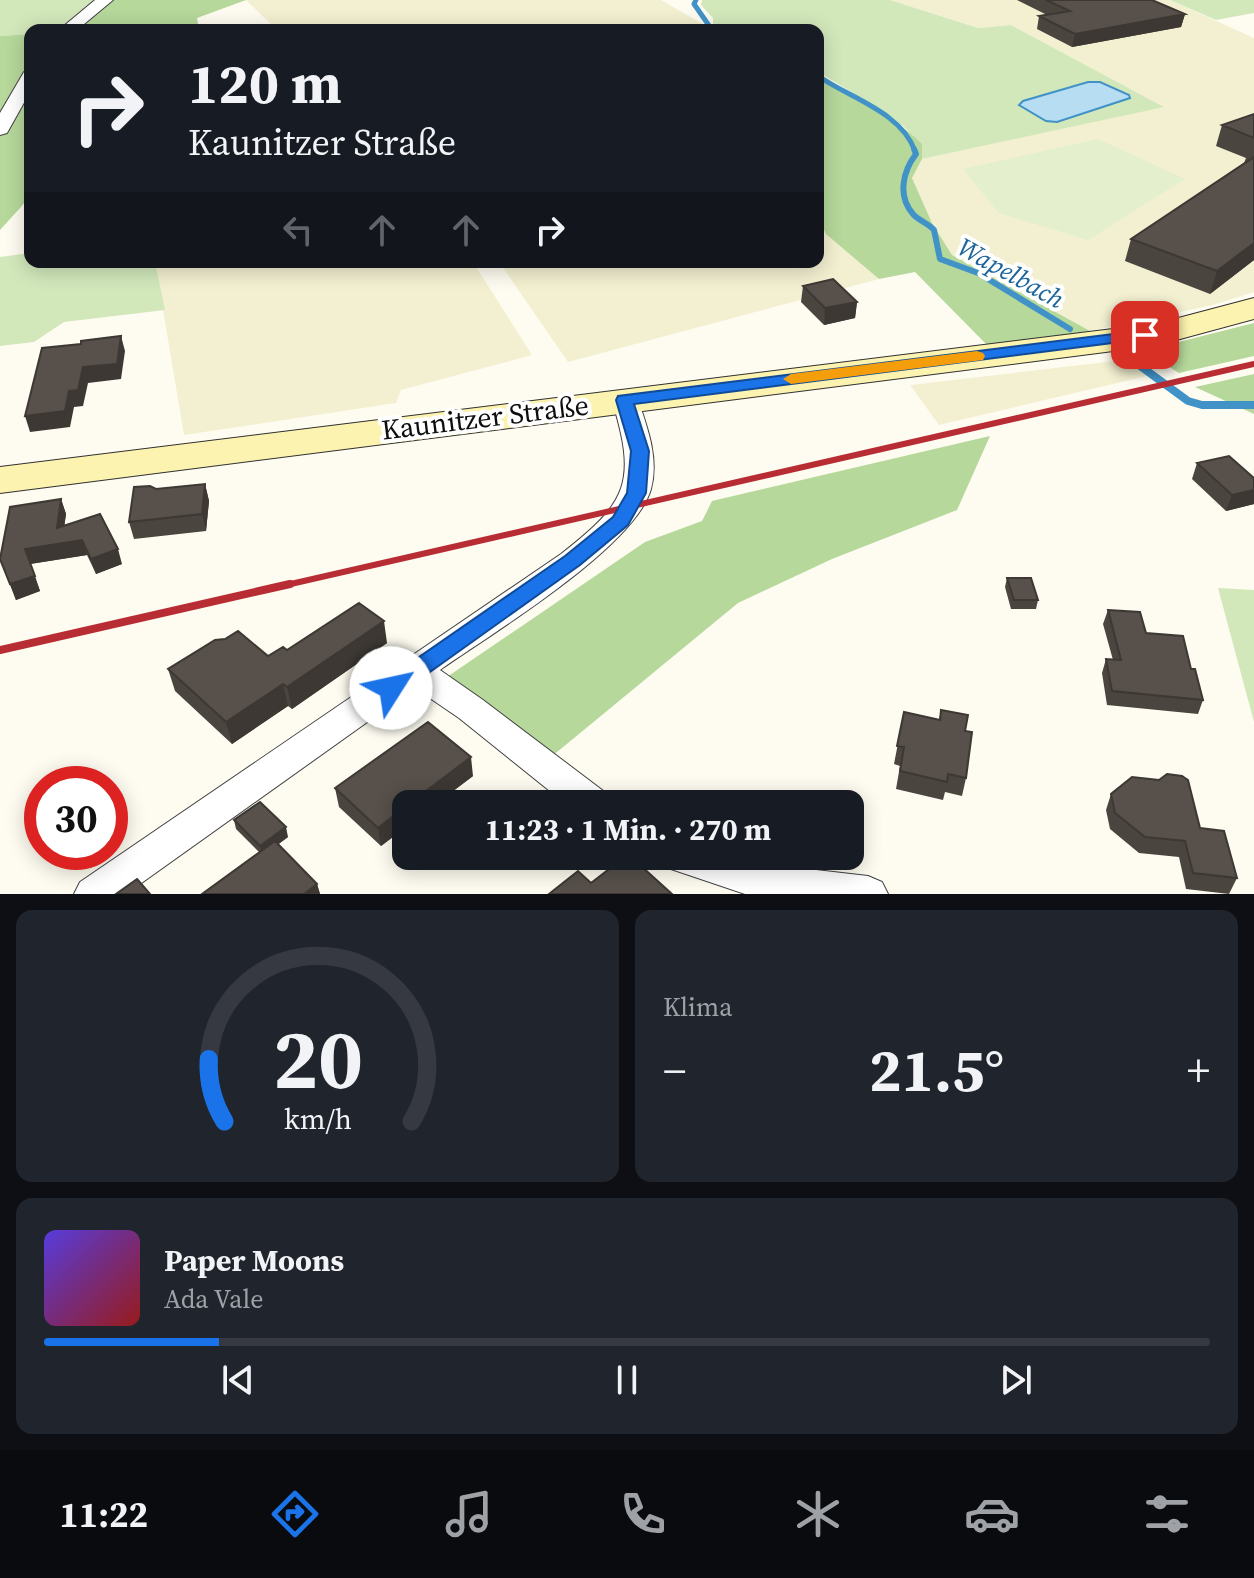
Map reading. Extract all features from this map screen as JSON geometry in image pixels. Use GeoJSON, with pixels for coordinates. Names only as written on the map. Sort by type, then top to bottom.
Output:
{"type":"FeatureCollection","features":[{"type":"Feature","properties":{"kind":"street"},"geometry":{"type":"LineString","coordinates":[[75,24],[105,0]]}},
{"type":"Feature","properties":{"kind":"street"},"geometry":{"type":"LineString","coordinates":[[0,129],[24,87]]}},
{"type":"Feature","properties":{"kind":"street","name":"Kaunitzer Straße"},"geometry":{"type":"LineString","coordinates":[[0,480],[1121,339],[1169,331],[1254,308]]}},
{"type":"Feature","properties":{"kind":"street"},"geometry":{"type":"LineString","coordinates":[[94,894],[572,561],[621,521],[636,493],[640,451],[625,400]]}},
{"type":"Feature","properties":{"kind":"street"},"geometry":{"type":"LineString","coordinates":[[415,671],[471,709],[575,790]]}},
{"type":"Feature","properties":{"kind":"street"},"geometry":{"type":"LineString","coordinates":[[725,870],[755,880],[868,894]]}},
{"type":"Feature","properties":{"kind":"shaded area"},"geometry":{"type":"Polygon","coordinates":[[[246,0],[661,0],[703,24],[271,24],[246,0]]]}},
{"type":"Feature","properties":{"kind":"shaded area"},"geometry":{"type":"Polygon","coordinates":[[[890,0],[1170,0],[1254,38],[1254,292],[1213,305],[1090,331],[952,255],[932,223],[912,178],[922,159],[1162,106],[1011,25],[978,28],[890,0]]]}},
{"type":"Feature","properties":{"kind":"shaded area"},"geometry":{"type":"Polygon","coordinates":[[[824,228],[879,279],[568,362],[503,268],[824,268],[824,228]]]}},
{"type":"Feature","properties":{"kind":"shaded area"},"geometry":{"type":"Polygon","coordinates":[[[156,268],[477,268],[532,355],[401,390],[396,403],[184,435],[156,268]]]}},
{"type":"Feature","properties":{"kind":"shaded area"},"geometry":{"type":"Polygon","coordinates":[[[1124,360],[1147,376],[939,425],[910,385],[1124,360]]]}},
{"type":"Feature","properties":{"kind":"green space"},"geometry":{"type":"Polygon","coordinates":[[[0,0],[103,0],[72,24],[24,24],[24,34],[0,36],[0,0]]]}},
{"type":"Feature","properties":{"kind":"green space"},"geometry":{"type":"Polygon","coordinates":[[[103,0],[246,0],[197,18],[198,24],[72,24],[103,0]]]}},
{"type":"Feature","properties":{"kind":"green space"},"geometry":{"type":"Polygon","coordinates":[[[702,0],[890,0],[978,28],[1011,25],[1164,107],[922,159],[921,144],[903,126],[824,76],[824,24],[713,24],[713,18],[701,5],[702,0]]]}},
{"type":"Feature","properties":{"kind":"green space"},"geometry":{"type":"Polygon","coordinates":[[[1170,0],[1254,0],[1254,13],[1216,20],[1170,0]]]}},
{"type":"Feature","properties":{"kind":"green space"},"geometry":{"type":"Polygon","coordinates":[[[24,34],[24,204],[0,230],[0,36],[24,34]]]}},
{"type":"Feature","properties":{"kind":"green space"},"geometry":{"type":"Polygon","coordinates":[[[824,76],[897,123],[922,144],[922,159],[912,178],[932,223],[952,255],[1090,331],[989,347],[915,272],[879,279],[826,234],[824,76]]]}},
{"type":"Feature","properties":{"kind":"green space"},"geometry":{"type":"Polygon","coordinates":[[[1098,139],[1185,179],[1088,240],[999,213],[963,169],[1098,139]]]}},
{"type":"Feature","properties":{"kind":"green space"},"geometry":{"type":"Polygon","coordinates":[[[24,254],[24,268],[156,268],[165,310],[64,322],[34,342],[0,346],[0,257],[24,254]]]}},
{"type":"Feature","properties":{"kind":"green space"},"geometry":{"type":"Polygon","coordinates":[[[1254,323],[1254,356],[1179,373],[1143,351],[1254,323]]]}},
{"type":"Feature","properties":{"kind":"green space"},"geometry":{"type":"Polygon","coordinates":[[[1254,374],[1254,414],[1195,387],[1254,374]]]}},
{"type":"Feature","properties":{"kind":"green space"},"geometry":{"type":"Polygon","coordinates":[[[990,436],[957,510],[832,559],[738,603],[551,757],[444,679],[645,542],[702,521],[712,501],[990,436]]]}},
{"type":"Feature","properties":{"kind":"green space"},"geometry":{"type":"Polygon","coordinates":[[[1218,588],[1254,590],[1254,722],[1218,588]]]}},
{"type":"Feature","properties":{"kind":"water"},"geometry":{"type":"Polygon","coordinates":[[[1088,82],[1100,82],[1130,98],[1057,122],[1046,121],[1019,105],[1023,101],[1088,82]]]}},
{"type":"Feature","properties":{"kind":"building"},"geometry":{"type":"Polygon","coordinates":[[[1046,0],[1152,0],[1185,14],[1075,34],[1039,16],[1070,11],[1046,0]]]}},
{"type":"Feature","properties":{"kind":"building"},"geometry":{"type":"Polygon","coordinates":[[[1254,114],[1254,138],[1222,125],[1254,114]]]}},
{"type":"Feature","properties":{"kind":"building"},"geometry":{"type":"Polygon","coordinates":[[[1254,157],[1254,243],[1217,271],[1131,239],[1254,157]]]}},
{"type":"Feature","properties":{"kind":"building"},"geometry":{"type":"Polygon","coordinates":[[[833,279],[857,302],[825,308],[803,286],[833,279]]]}},
{"type":"Feature","properties":{"kind":"building"},"geometry":{"type":"Polygon","coordinates":[[[121,336],[117,364],[83,367],[78,390],[69,391],[65,411],[25,416],[42,348],[121,336]]]}},
{"type":"Feature","properties":{"kind":"building"},"geometry":{"type":"Polygon","coordinates":[[[1229,456],[1254,478],[1254,490],[1232,495],[1197,463],[1229,456]]]}},
{"type":"Feature","properties":{"kind":"building"},"geometry":{"type":"Polygon","coordinates":[[[205,484],[202,514],[129,522],[134,487],[150,486],[156,489],[205,484]]]}},
{"type":"Feature","properties":{"kind":"building"},"geometry":{"type":"Polygon","coordinates":[[[61,499],[57,528],[100,514],[118,549],[91,559],[82,540],[25,549],[35,576],[10,584],[0,559],[10,507],[61,499]]]}},
{"type":"Feature","properties":{"kind":"building"},"geometry":{"type":"Polygon","coordinates":[[[1007,578],[1031,578],[1038,600],[1014,600],[1007,578]]]}},
{"type":"Feature","properties":{"kind":"building"},"geometry":{"type":"Polygon","coordinates":[[[359,603],[384,621],[287,687],[283,684],[226,722],[168,669],[215,640],[225,639],[238,631],[268,656],[283,647],[287,650],[359,603]]]}},
{"type":"Feature","properties":{"kind":"building"},"geometry":{"type":"Polygon","coordinates":[[[1108,610],[1140,612],[1146,633],[1183,636],[1203,700],[1112,691],[1106,659],[1121,660],[1108,610]]]}},
{"type":"Feature","properties":{"kind":"building"},"geometry":{"type":"Polygon","coordinates":[[[941,710],[968,715],[965,731],[972,732],[966,778],[948,774],[947,782],[900,771],[904,747],[897,746],[904,712],[940,720],[941,710]]]}},
{"type":"Feature","properties":{"kind":"building"},"geometry":{"type":"Polygon","coordinates":[[[428,722],[471,757],[427,790],[392,790],[392,817],[378,828],[335,788],[428,722]]]}},
{"type":"Feature","properties":{"kind":"building"},"geometry":{"type":"Polygon","coordinates":[[[1167,774],[1188,780],[1200,828],[1224,831],[1237,878],[1193,873],[1185,841],[1145,837],[1115,813],[1111,794],[1132,777],[1159,780],[1167,774]]]}},
{"type":"Feature","properties":{"kind":"building"},"geometry":{"type":"Polygon","coordinates":[[[260,802],[286,827],[260,846],[234,820],[260,802]]]}},
{"type":"Feature","properties":{"kind":"building"},"geometry":{"type":"Polygon","coordinates":[[[275,841],[317,884],[304,894],[202,894],[275,841]]]}},
{"type":"Feature","properties":{"kind":"building"},"geometry":{"type":"Polygon","coordinates":[[[608,870],[645,870],[672,894],[549,894],[578,871],[591,883],[608,870]]]}},
{"type":"Feature","properties":{"kind":"building"},"geometry":{"type":"Polygon","coordinates":[[[137,879],[150,894],[116,894],[137,879]]]}},
{"type":"Feature","properties":{"kind":"waterway","name":"Wapelbach"},"geometry":{"type":"LineString","coordinates":[[696,0],[694,4],[708,24]]}},
{"type":"Feature","properties":{"kind":"waterway","name":"Wapelbach"},"geometry":{"type":"LineString","coordinates":[[824,80],[887,116],[908,137],[914,149]]}},
{"type":"Feature","properties":{"kind":"waterway","name":"Wapelbach"},"geometry":{"type":"LineString","coordinates":[[914,149],[916,154],[905,176],[903,192],[913,214],[934,230],[940,259],[978,273],[1070,329]]}},
{"type":"Feature","properties":{"kind":"waterway","name":"Wapelbach"},"geometry":{"type":"LineString","coordinates":[[1128,357],[1188,401],[1202,405],[1254,405]]}},
{"type":"Feature","properties":{"kind":"railway"},"geometry":{"type":"LineString","coordinates":[[282,586],[1254,364]]}},
{"type":"Feature","properties":{"kind":"railway"},"geometry":{"type":"LineString","coordinates":[[0,650],[290,584]]}},
{"type":"Feature","properties":{"kind":"slow traffic"},"geometry":{"type":"LineString","coordinates":[[791,379],[977,356]]}},
{"type":"Feature","properties":{"kind":"route"},"geometry":{"type":"LineString","coordinates":[[391,688],[572,561],[621,521],[636,493],[640,451],[625,400],[1145,335]]}}]}
